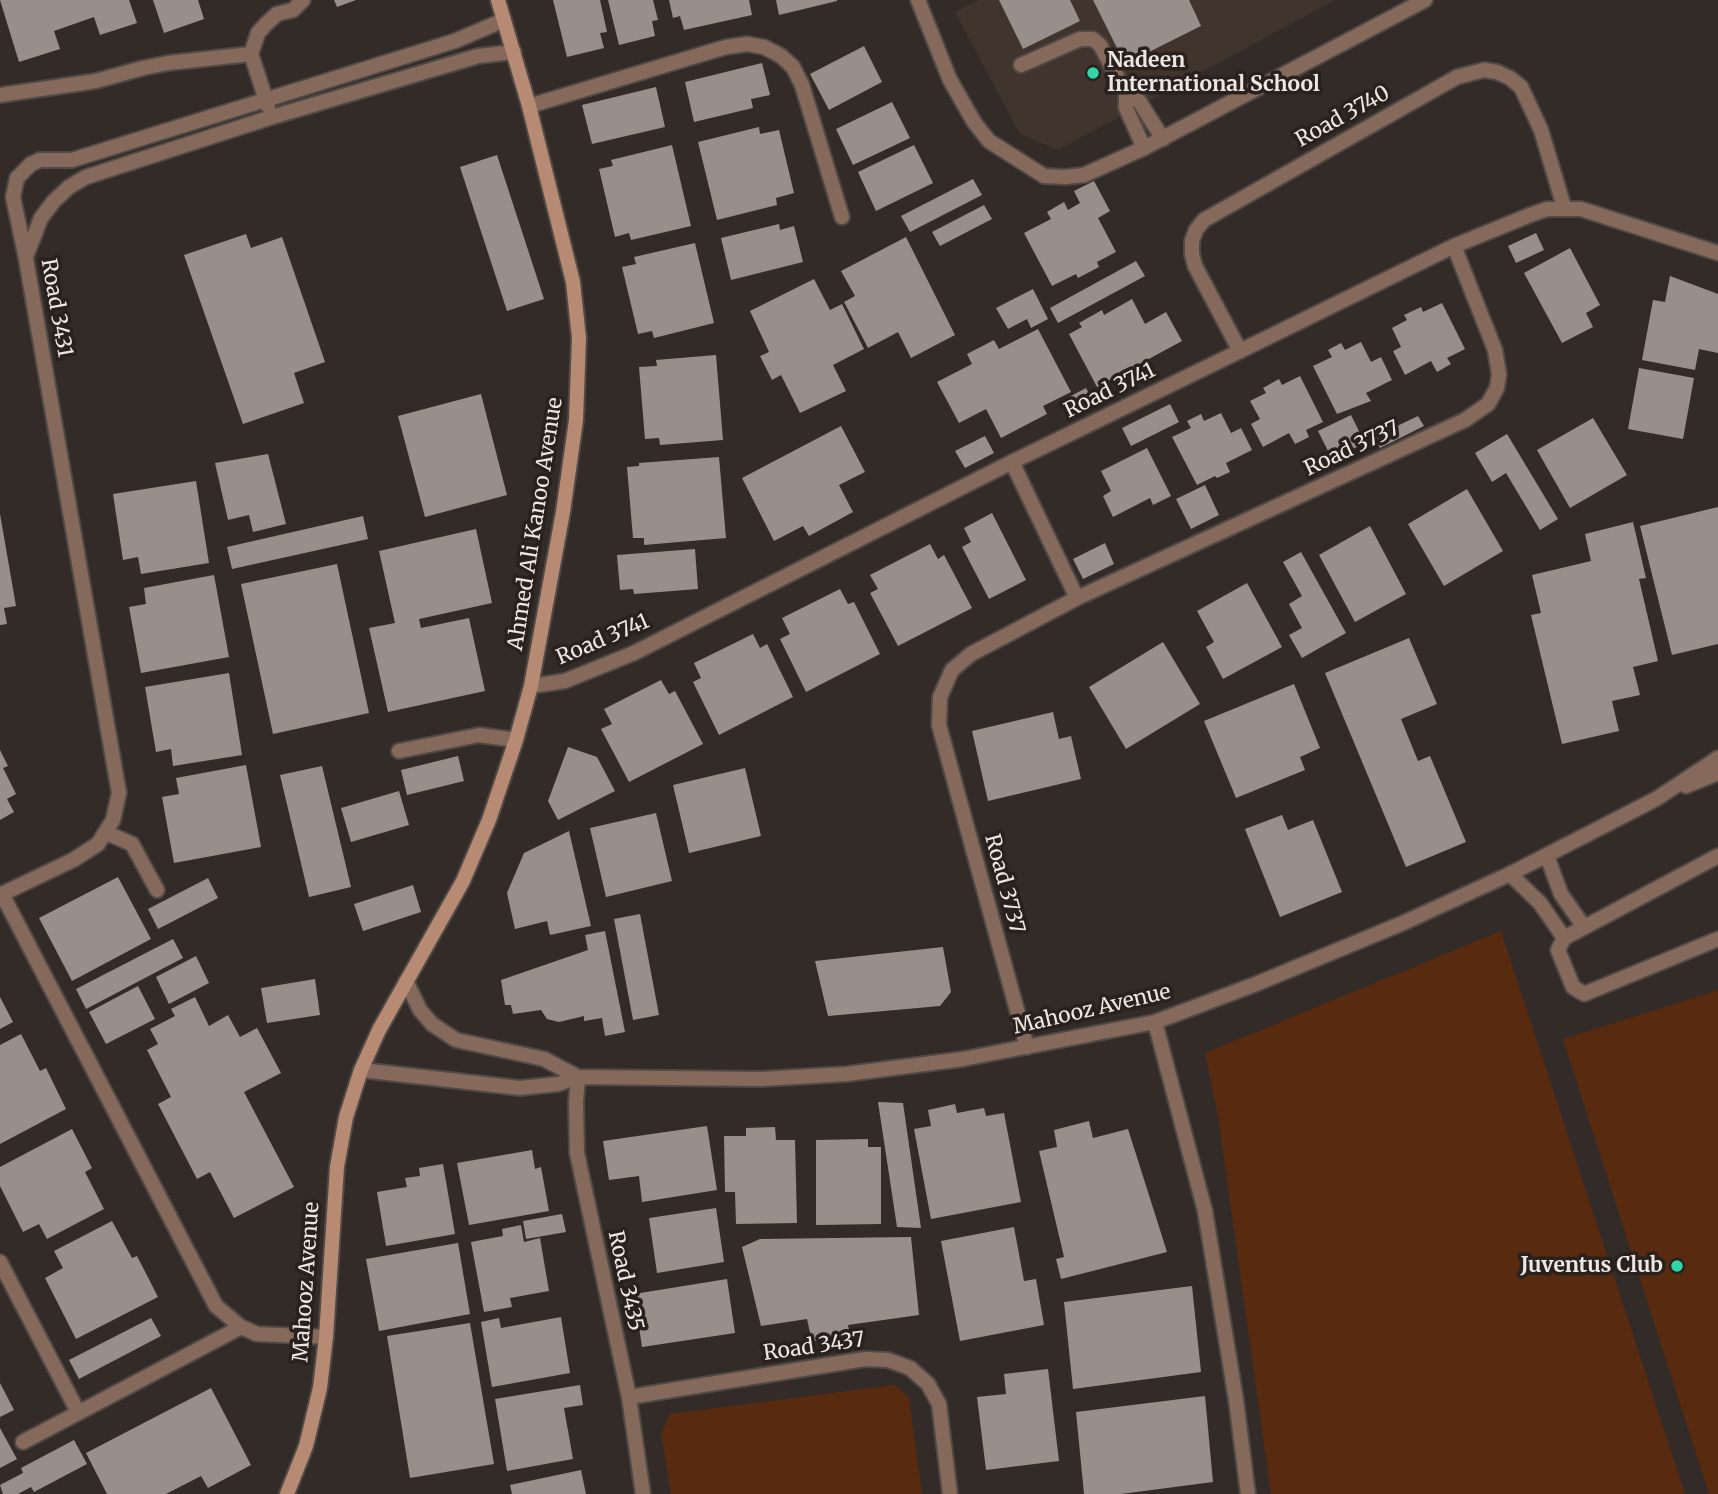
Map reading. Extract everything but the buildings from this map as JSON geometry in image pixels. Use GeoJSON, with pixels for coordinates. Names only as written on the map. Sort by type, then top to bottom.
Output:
{"type":"FeatureCollection","features":[{"type":"Feature","properties":{"kind":"street"},"geometry":{"type":"LineString","coordinates":[[272,117],[251,54],[258,33],[266,24],[277,14],[293,9],[303,0]]}},
{"type":"Feature","properties":{"kind":"street","name":"Ahmed Ali Kanoo Avenue"},"geometry":{"type":"LineString","coordinates":[[379,1030],[463,881],[489,820],[516,740],[531,686],[563,512],[576,420],[579,338],[573,282],[529,106],[498,0]]}},
{"type":"Feature","properties":{"kind":"street"},"geometry":{"type":"LineString","coordinates":[[918,0],[950,80],[974,122],[989,141],[1044,176],[1065,177],[1084,175],[1163,139],[1425,0]]}},
{"type":"Feature","properties":{"kind":"street","name":"Road 3431"},"geometry":{"type":"LineString","coordinates":[[107,833],[118,807],[118,779],[13,197],[17,178],[31,164],[40,160],[72,160],[472,35],[504,20]]}},
{"type":"Feature","properties":{"kind":"street"},"geometry":{"type":"LineString","coordinates":[[1021,65],[1080,39],[1093,39],[1100,45],[1126,93],[1126,108],[1144,148]]}},
{"type":"Feature","properties":{"kind":"street"},"geometry":{"type":"LineString","coordinates":[[529,106],[726,47],[747,44],[764,47],[781,55],[793,67],[802,85],[842,217]]}},
{"type":"Feature","properties":{"kind":"street"},"geometry":{"type":"LineString","coordinates":[[26,259],[41,218],[69,187],[86,177],[478,55],[514,52]]}},
{"type":"Feature","properties":{"kind":"street"},"geometry":{"type":"LineString","coordinates":[[0,95],[96,81],[143,68],[251,54]]}},
{"type":"Feature","properties":{"kind":"street","name":"Road 3740"},"geometry":{"type":"LineString","coordinates":[[1240,351],[1195,266],[1192,241],[1196,230],[1204,220],[1457,77],[1484,70],[1504,75],[1521,87],[1541,130],[1564,207]]}},
{"type":"Feature","properties":{"kind":"street"},"geometry":{"type":"LineString","coordinates":[[1126,93],[1139,101],[1163,139]]}},
{"type":"Feature","properties":{"kind":"street"},"geometry":{"type":"LineString","coordinates":[[100,150],[107,169]]}},
{"type":"Feature","properties":{"kind":"street","name":"Road 3741"},"geometry":{"type":"LineString","coordinates":[[531,686],[565,681],[634,653],[1012,462],[1454,246],[1530,215],[1564,207],[1581,209],[1718,253]]}},
{"type":"Feature","properties":{"kind":"street","name":"Road 3737"},"geometry":{"type":"LineString","coordinates":[[1027,1047],[939,724],[940,696],[952,670],[971,653],[1077,598],[1465,420],[1488,404],[1497,387],[1499,374],[1495,350],[1454,246]]}},
{"type":"Feature","properties":{"kind":"street"},"geometry":{"type":"LineString","coordinates":[[1012,462],[1077,598]]}},
{"type":"Feature","properties":{"kind":"street"},"geometry":{"type":"LineString","coordinates":[[399,751],[480,735],[516,740]]}},
{"type":"Feature","properties":{"kind":"street","name":"Mahooz Avenue"},"geometry":{"type":"LineString","coordinates":[[1656,799],[1718,758]]}},
{"type":"Feature","properties":{"kind":"street","name":"Mahooz Avenue"},"geometry":{"type":"LineString","coordinates":[[361,1070],[505,1088],[538,1088],[578,1077],[761,1079],[847,1074],[963,1059],[1155,1022],[1256,984],[1403,923],[1547,856],[1656,799],[1718,773]]}},
{"type":"Feature","properties":{"kind":"street"},"geometry":{"type":"LineString","coordinates":[[157,890],[132,844],[107,833],[86,853],[1,894],[216,1306],[241,1327],[257,1334],[326,1337]]}},
{"type":"Feature","properties":{"kind":"street"},"geometry":{"type":"LineString","coordinates":[[1547,856],[1561,894],[1584,927]]}},
{"type":"Feature","properties":{"kind":"street"},"geometry":{"type":"LineString","coordinates":[[1718,856],[1564,938],[1559,943],[1559,957],[1573,987],[1584,994],[1718,939]]}},
{"type":"Feature","properties":{"kind":"street"},"geometry":{"type":"LineString","coordinates":[[1510,874],[1540,903],[1564,938]]}},
{"type":"Feature","properties":{"kind":"street","name":"Mahooz Avenue"},"geometry":{"type":"LineString","coordinates":[[406,981],[420,1010],[438,1029],[456,1040],[544,1059],[578,1077]]}},
{"type":"Feature","properties":{"kind":"street"},"geometry":{"type":"LineString","coordinates":[[1155,1022],[1205,1211],[1236,1400],[1248,1494]]}},
{"type":"Feature","properties":{"kind":"street","name":"Mahooz Avenue"},"geometry":{"type":"LineString","coordinates":[[287,1494],[306,1446],[320,1388],[337,1167],[346,1117],[361,1070],[379,1030]]}},
{"type":"Feature","properties":{"kind":"street","name":"Road 3435"},"geometry":{"type":"LineString","coordinates":[[578,1077],[575,1127],[581,1178],[629,1397],[643,1494]]}},
{"type":"Feature","properties":{"kind":"street"},"geometry":{"type":"LineString","coordinates":[[0,1262],[78,1412]]}},
{"type":"Feature","properties":{"kind":"street"},"geometry":{"type":"LineString","coordinates":[[23,1442],[241,1327]]}},
{"type":"Feature","properties":{"kind":"street","name":"Road 3437"},"geometry":{"type":"LineString","coordinates":[[629,1397],[865,1359],[888,1360],[910,1368],[928,1384],[939,1404],[950,1494]]}},
{"type":"Feature","properties":{"kind":"shaded area","name":"Nadeen International School"},"geometry":{"type":"Polygon","coordinates":[[[979,0],[1335,0],[1058,150],[1020,134],[955,12],[979,0]]]}},
{"type":"Feature","properties":{"kind":"shaded area"},"geometry":{"type":"Polygon","coordinates":[[[1501,931],[1685,1494],[1271,1494],[1218,1116],[1205,1053],[1501,931]]]}},
{"type":"Feature","properties":{"kind":"shaded area","name":"Juventus Club"},"geometry":{"type":"Polygon","coordinates":[[[1718,990],[1718,1494],[1709,1494],[1563,1039],[1718,990]]]}},
{"type":"Feature","properties":{"kind":"shaded area"},"geometry":{"type":"Polygon","coordinates":[[[895,1385],[909,1398],[922,1494],[671,1494],[661,1433],[670,1414],[895,1385]]]}},
{"type":"Feature","properties":{"kind":"place","name":"Nadeen International School"},"geometry":{"type":"Point","coordinates":[1093,73]}},
{"type":"Feature","properties":{"kind":"place","name":"Juventus Club"},"geometry":{"type":"Point","coordinates":[1677,1266]}}]}
